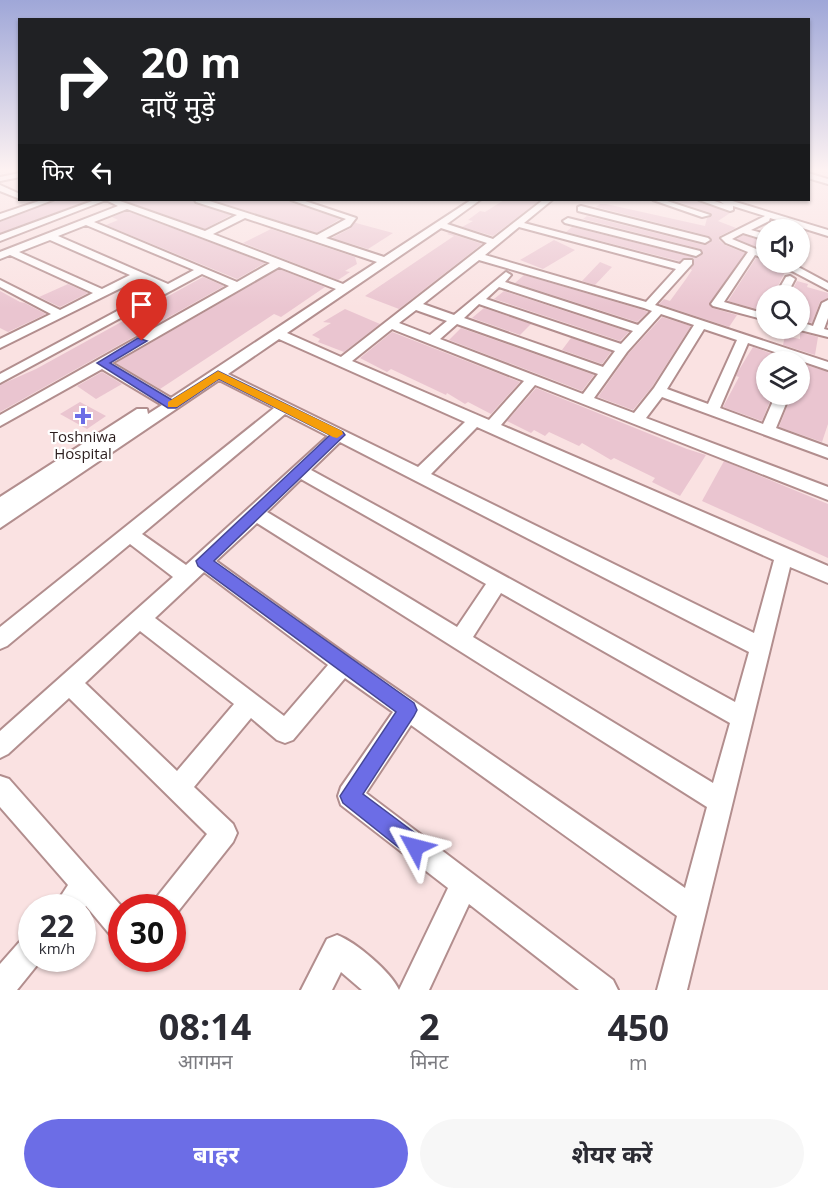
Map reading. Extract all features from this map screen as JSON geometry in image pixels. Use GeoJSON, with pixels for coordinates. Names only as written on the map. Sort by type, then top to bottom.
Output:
{"type":"FeatureCollection","features":[{"type":"Feature","properties":{"kind":"street"},"geometry":{"type":"LineString","coordinates":[[0,238],[61,215]]}},
{"type":"Feature","properties":{"kind":"street"},"geometry":{"type":"LineString","coordinates":[[0,256],[103,215]]}},
{"type":"Feature","properties":{"kind":"street"},"geometry":{"type":"LineString","coordinates":[[152,215],[340,287]]}},
{"type":"Feature","properties":{"kind":"street"},"geometry":{"type":"LineString","coordinates":[[205,234],[245,215]]}},
{"type":"Feature","properties":{"kind":"street"},"geometry":{"type":"LineString","coordinates":[[246,215],[380,260],[453,215]]}},
{"type":"Feature","properties":{"kind":"street"},"geometry":{"type":"LineString","coordinates":[[317,239],[351,221],[346,215]]}},
{"type":"Feature","properties":{"kind":"street"},"geometry":{"type":"LineString","coordinates":[[0,521],[167,402],[443,215]]}},
{"type":"Feature","properties":{"kind":"street"},"geometry":{"type":"LineString","coordinates":[[343,362],[528,215]]}},
{"type":"Feature","properties":{"kind":"street"},"geometry":{"type":"LineString","coordinates":[[553,234],[574,215]]}},
{"type":"Feature","properties":{"kind":"street"},"geometry":{"type":"LineString","coordinates":[[586,399],[623,349],[641,330],[654,308],[707,236],[610,215]]}},
{"type":"Feature","properties":{"kind":"street"},"geometry":{"type":"LineString","coordinates":[[753,215],[766,219]]}},
{"type":"Feature","properties":{"kind":"street"},"geometry":{"type":"LineString","coordinates":[[771,215],[828,233]]}},
{"type":"Feature","properties":{"kind":"street"},"geometry":{"type":"LineString","coordinates":[[568,220],[696,253]]}},
{"type":"Feature","properties":{"kind":"street"},"geometry":{"type":"LineString","coordinates":[[86,222],[238,286]]}},
{"type":"Feature","properties":{"kind":"street"},"geometry":{"type":"LineString","coordinates":[[439,224],[494,242]]}},
{"type":"Feature","properties":{"kind":"street"},"geometry":{"type":"LineString","coordinates":[[517,224],[683,268]]}},
{"type":"Feature","properties":{"kind":"street"},"geometry":{"type":"LineString","coordinates":[[756,224],[726,239],[756,252]]}},
{"type":"Feature","properties":{"kind":"street"},"geometry":{"type":"LineString","coordinates":[[742,230],[756,234]]}},
{"type":"Feature","properties":{"kind":"street"},"geometry":{"type":"LineString","coordinates":[[810,234],[828,240]]}},
{"type":"Feature","properties":{"kind":"street"},"geometry":{"type":"LineString","coordinates":[[50,236],[168,288]]}},
{"type":"Feature","properties":{"kind":"street"},"geometry":{"type":"LineString","coordinates":[[11,252],[104,294]]}},
{"type":"Feature","properties":{"kind":"street"},"geometry":{"type":"LineString","coordinates":[[750,255],[717,304],[756,314]]}},
{"type":"Feature","properties":{"kind":"street"},"geometry":{"type":"LineString","coordinates":[[477,256],[654,308],[777,351]]}},
{"type":"Feature","properties":{"kind":"street"},"geometry":{"type":"LineString","coordinates":[[0,421],[278,263]]}},
{"type":"Feature","properties":{"kind":"street"},"geometry":{"type":"LineString","coordinates":[[432,340],[515,267]]}},
{"type":"Feature","properties":{"kind":"street"},"geometry":{"type":"LineString","coordinates":[[0,379],[202,270]]}},
{"type":"Feature","properties":{"kind":"street"},"geometry":{"type":"LineString","coordinates":[[801,273],[828,287]]}},
{"type":"Feature","properties":{"kind":"street"},"geometry":{"type":"LineString","coordinates":[[0,344],[139,275]]}},
{"type":"Feature","properties":{"kind":"street"},"geometry":{"type":"LineString","coordinates":[[786,285],[790,279]]}},
{"type":"Feature","properties":{"kind":"street"},"geometry":{"type":"LineString","coordinates":[[497,282],[641,330]]}},
{"type":"Feature","properties":{"kind":"street"},"geometry":{"type":"LineString","coordinates":[[0,283],[60,314]]}},
{"type":"Feature","properties":{"kind":"street"},"geometry":{"type":"LineString","coordinates":[[0,505],[167,402],[218,374],[340,287]]}},
{"type":"Feature","properties":{"kind":"street"},"geometry":{"type":"LineString","coordinates":[[478,300],[623,349]]}},
{"type":"Feature","properties":{"kind":"street"},"geometry":{"type":"LineString","coordinates":[[823,333],[828,303]]}},
{"type":"Feature","properties":{"kind":"street"},"geometry":{"type":"LineString","coordinates":[[414,305],[606,372]]}},
{"type":"Feature","properties":{"kind":"street"},"geometry":{"type":"LineString","coordinates":[[390,324],[828,494]]}},
{"type":"Feature","properties":{"kind":"street"},"geometry":{"type":"LineString","coordinates":[[637,420],[659,391],[701,324]]}},
{"type":"Feature","properties":{"kind":"street"},"geometry":{"type":"LineString","coordinates":[[0,331],[13,338]]}},
{"type":"Feature","properties":{"kind":"street"},"geometry":{"type":"LineString","coordinates":[[278,333],[828,575]]}},
{"type":"Feature","properties":{"kind":"street"},"geometry":{"type":"LineString","coordinates":[[712,410],[744,338]]}},
{"type":"Feature","properties":{"kind":"street"},"geometry":{"type":"LineString","coordinates":[[810,362],[828,366]]}},
{"type":"Feature","properties":{"kind":"street"},"geometry":{"type":"LineString","coordinates":[[102,363],[167,402]]}},
{"type":"Feature","properties":{"kind":"street"},"geometry":{"type":"LineString","coordinates":[[218,374],[761,647]]}},
{"type":"Feature","properties":{"kind":"street"},"geometry":{"type":"LineString","coordinates":[[492,426],[533,379]]}},
{"type":"Feature","properties":{"kind":"street"},"geometry":{"type":"LineString","coordinates":[[659,391],[828,453]]}},
{"type":"Feature","properties":{"kind":"street"},"geometry":{"type":"LineString","coordinates":[[767,431],[778,405]]}},
{"type":"Feature","properties":{"kind":"street"},"geometry":{"type":"LineString","coordinates":[[0,639],[284,407]]}},
{"type":"Feature","properties":{"kind":"street"},"geometry":{"type":"LineString","coordinates":[[420,476],[476,420]]}},
{"type":"Feature","properties":{"kind":"street"},"geometry":{"type":"LineString","coordinates":[[0,746],[339,435]]}},
{"type":"Feature","properties":{"kind":"street"},"geometry":{"type":"LineString","coordinates":[[300,471],[742,718]]}},
{"type":"Feature","properties":{"kind":"street"},"geometry":{"type":"LineString","coordinates":[[255,513],[721,802]]}},
{"type":"Feature","properties":{"kind":"street"},"geometry":{"type":"LineString","coordinates":[[130,535],[187,576]]}},
{"type":"Feature","properties":{"kind":"street"},"geometry":{"type":"LineString","coordinates":[[672,990],[784,556]]}},
{"type":"Feature","properties":{"kind":"street"},"geometry":{"type":"LineString","coordinates":[[203,561],[343,664],[693,910]]}},
{"type":"Feature","properties":{"kind":"street"},"geometry":{"type":"LineString","coordinates":[[460,640],[498,582]]}},
{"type":"Feature","properties":{"kind":"street"},"geometry":{"type":"LineString","coordinates":[[140,619],[250,702],[285,732],[343,664]]}},
{"type":"Feature","properties":{"kind":"street"},"geometry":{"type":"LineString","coordinates":[[69,683],[224,833],[177,894]]}},
{"type":"Feature","properties":{"kind":"street"},"geometry":{"type":"LineString","coordinates":[[178,788],[250,702]]}},
{"type":"Feature","properties":{"kind":"street"},"geometry":{"type":"LineString","coordinates":[[408,710],[350,796],[603,990]]}},
{"type":"Feature","properties":{"kind":"street"},"geometry":{"type":"LineString","coordinates":[[0,788],[108,911]]}},
{"type":"Feature","properties":{"kind":"street"},"geometry":{"type":"LineString","coordinates":[[78,894],[85,885]]}},
{"type":"Feature","properties":{"kind":"street"},"geometry":{"type":"LineString","coordinates":[[414,990],[464,885]]}},
{"type":"Feature","properties":{"kind":"street"},"geometry":{"type":"LineString","coordinates":[[316,990],[337,949],[384,990]]}},
{"type":"Feature","properties":{"kind":"street"},"geometry":{"type":"LineString","coordinates":[[0,987],[18,966]]}},
{"type":"Feature","properties":{"kind":"building"},"geometry":{"type":"Polygon","coordinates":[[[17,215],[49,215],[0,233],[0,222],[17,215]]]}},
{"type":"Feature","properties":{"kind":"building"},"geometry":{"type":"Polygon","coordinates":[[[138,215],[265,263],[237,279],[106,225],[118,220],[112,217],[138,215]]]}},
{"type":"Feature","properties":{"kind":"building"},"geometry":{"type":"Polygon","coordinates":[[[166,215],[231,215],[205,229],[166,215]]]}},
{"type":"Feature","properties":{"kind":"building"},"geometry":{"type":"Polygon","coordinates":[[[260,215],[329,215],[340,219],[317,233],[260,215]]]}},
{"type":"Feature","properties":{"kind":"building"},"geometry":{"type":"Polygon","coordinates":[[[474,215],[520,215],[493,236],[462,227],[473,221],[468,220],[474,215]]]}},
{"type":"Feature","properties":{"kind":"building"},"geometry":{"type":"Polygon","coordinates":[[[628,215],[656,215],[705,226],[707,218],[727,215],[718,221],[736,228],[720,236],[719,240],[745,253],[709,304],[712,308],[737,315],[729,327],[659,304],[664,299],[670,301],[692,270],[690,269],[694,264],[694,258],[684,258],[679,261],[566,232],[572,227],[697,258],[703,254],[701,249],[583,219],[587,216],[704,245],[711,242],[709,236],[628,215]]]}},
{"type":"Feature","properties":{"kind":"building"},"geometry":{"type":"Polygon","coordinates":[[[355,222],[393,233],[368,249],[332,238],[351,228],[355,222]]]}},
{"type":"Feature","properties":{"kind":"building"},"geometry":{"type":"Polygon","coordinates":[[[271,229],[355,257],[357,264],[345,271],[350,272],[338,280],[243,243],[271,229]]]}},
{"type":"Feature","properties":{"kind":"building"},"geometry":{"type":"Polygon","coordinates":[[[449,233],[482,244],[399,309],[365,296],[454,236],[447,234],[449,233]]]}},
{"type":"Feature","properties":{"kind":"building"},"geometry":{"type":"Polygon","coordinates":[[[743,235],[756,239],[756,247],[737,239],[743,235]]]}},
{"type":"Feature","properties":{"kind":"building"},"geometry":{"type":"Polygon","coordinates":[[[554,240],[575,250],[543,269],[520,260],[554,240]]]}},
{"type":"Feature","properties":{"kind":"building"},"geometry":{"type":"Polygon","coordinates":[[[756,258],[756,273],[784,273],[778,285],[756,285],[756,309],[728,301],[756,258]]]}},
{"type":"Feature","properties":{"kind":"building"},"geometry":{"type":"Polygon","coordinates":[[[600,262],[612,267],[595,285],[582,281],[600,262]]]}},
{"type":"Feature","properties":{"kind":"building"},"geometry":{"type":"Polygon","coordinates":[[[279,269],[325,287],[281,317],[274,314],[160,389],[116,363],[279,269]]]}},
{"type":"Feature","properties":{"kind":"building"},"geometry":{"type":"Polygon","coordinates":[[[524,275],[648,312],[637,322],[515,283],[524,275]]]}},
{"type":"Feature","properties":{"kind":"building"},"geometry":{"type":"Polygon","coordinates":[[[203,277],[224,286],[0,412],[0,385],[36,369],[203,277]]]}},
{"type":"Feature","properties":{"kind":"building"},"geometry":{"type":"Polygon","coordinates":[[[797,281],[808,284],[808,285],[795,285],[797,281]]]}},
{"type":"Feature","properties":{"kind":"building"},"geometry":{"type":"Polygon","coordinates":[[[68,284],[88,293],[60,307],[39,297],[68,284]]]}},
{"type":"Feature","properties":{"kind":"building"},"geometry":{"type":"Polygon","coordinates":[[[810,288],[828,293],[828,298],[820,302],[812,323],[810,322],[810,288]]]}},
{"type":"Feature","properties":{"kind":"building"},"geometry":{"type":"Polygon","coordinates":[[[0,291],[46,314],[8,332],[0,328],[0,291]]]}},
{"type":"Feature","properties":{"kind":"building"},"geometry":{"type":"Polygon","coordinates":[[[504,291],[629,332],[620,341],[494,299],[504,291]]]}},
{"type":"Feature","properties":{"kind":"building"},"geometry":{"type":"Polygon","coordinates":[[[484,308],[531,324],[520,335],[472,318],[484,308]]]}},
{"type":"Feature","properties":{"kind":"building"},"geometry":{"type":"Polygon","coordinates":[[[345,309],[380,324],[344,352],[318,342],[320,339],[312,335],[331,323],[323,322],[345,309]]]}},
{"type":"Feature","properties":{"kind":"building"},"geometry":{"type":"Polygon","coordinates":[[[662,317],[691,326],[652,387],[633,410],[598,397],[629,353],[662,317]]]}},
{"type":"Feature","properties":{"kind":"building"},"geometry":{"type":"Polygon","coordinates":[[[461,328],[594,375],[582,391],[449,340],[461,328]]]}},
{"type":"Feature","properties":{"kind":"building"},"geometry":{"type":"Polygon","coordinates":[[[392,332],[520,382],[491,414],[391,369],[387,372],[360,358],[392,332]]]}},
{"type":"Feature","properties":{"kind":"building"},"geometry":{"type":"Polygon","coordinates":[[[810,335],[818,337],[815,355],[810,353],[810,351],[783,345],[784,339],[810,339],[810,335]]]}},
{"type":"Feature","properties":{"kind":"building"},"geometry":{"type":"Polygon","coordinates":[[[571,338],[611,352],[602,364],[562,350],[571,338]]]}},
{"type":"Feature","properties":{"kind":"building"},"geometry":{"type":"Polygon","coordinates":[[[753,347],[764,351],[756,351],[756,405],[769,405],[762,421],[723,407],[739,377],[736,376],[753,347]]]}},
{"type":"Feature","properties":{"kind":"building"},"geometry":{"type":"Polygon","coordinates":[[[810,366],[828,372],[828,424],[822,442],[779,427],[788,405],[810,405],[810,366]]]}},
{"type":"Feature","properties":{"kind":"building"},"geometry":{"type":"Polygon","coordinates":[[[102,372],[122,384],[96,399],[77,386],[102,372]]]}},
{"type":"Feature","properties":{"kind":"building"},"geometry":{"type":"Polygon","coordinates":[[[536,388],[706,455],[680,496],[652,482],[655,478],[614,458],[611,460],[582,443],[579,446],[549,432],[545,436],[534,430],[531,433],[507,421],[536,388]]]}},
{"type":"Feature","properties":{"kind":"building"},"geometry":{"type":"Polygon","coordinates":[[[80,402],[106,416],[87,429],[60,414],[80,402]]]}},
{"type":"Feature","properties":{"kind":"building"},"geometry":{"type":"Polygon","coordinates":[[[724,461],[828,504],[828,558],[702,501],[724,461]]]}},
{"type":"Feature","properties":{"kind":"slow traffic"},"geometry":{"type":"LineString","coordinates":[[173,405],[218,374],[337,434]]}},
{"type":"Feature","properties":{"kind":"place","name":"Toshniwa Hospital"},"geometry":{"type":"Point","coordinates":[83,416]}},
{"type":"Feature","properties":{"kind":"route"},"geometry":{"type":"LineString","coordinates":[[142,341],[102,363],[172,405],[218,374],[339,435],[203,561],[408,710],[350,796],[415,847]]}}]}
